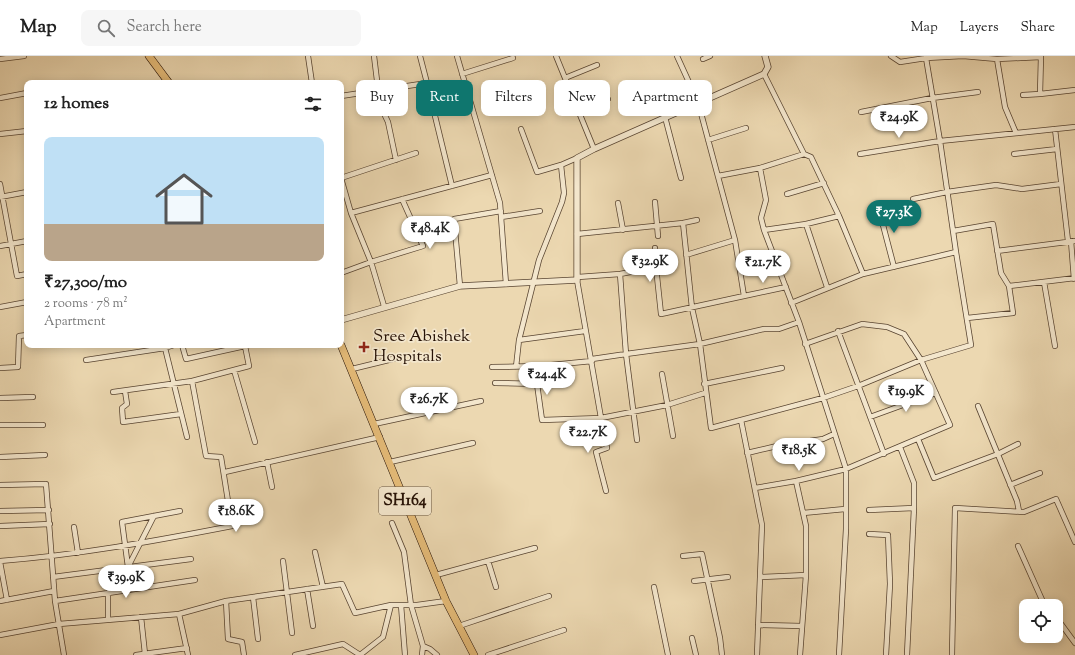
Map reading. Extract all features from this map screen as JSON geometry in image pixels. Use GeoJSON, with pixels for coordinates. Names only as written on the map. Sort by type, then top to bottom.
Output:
{"type":"FeatureCollection","features":[{"type":"Feature","properties":{"kind":"main road"},"geometry":{"type":"LineString","coordinates":[[149,56],[167,80]]}},
{"type":"Feature","properties":{"kind":"main road","name":"SH164"},"geometry":{"type":"LineString","coordinates":[[342,348],[446,600],[474,655]]}},
{"type":"Feature","properties":{"kind":"street"},"geometry":{"type":"LineString","coordinates":[[0,59],[24,56]]}},
{"type":"Feature","properties":{"kind":"street"},"geometry":{"type":"LineString","coordinates":[[308,56],[312,80]]}},
{"type":"Feature","properties":{"kind":"street"},"geometry":{"type":"LineString","coordinates":[[374,56],[377,80]]}},
{"type":"Feature","properties":{"kind":"street"},"geometry":{"type":"LineString","coordinates":[[420,56],[427,80]]}},
{"type":"Feature","properties":{"kind":"street"},"geometry":{"type":"LineString","coordinates":[[456,56],[464,80]]}},
{"type":"Feature","properties":{"kind":"street"},"geometry":{"type":"LineString","coordinates":[[556,56],[565,78],[597,65]]}},
{"type":"Feature","properties":{"kind":"street"},"geometry":{"type":"LineString","coordinates":[[677,56],[688,80]]}},
{"type":"Feature","properties":{"kind":"street"},"geometry":{"type":"LineString","coordinates":[[703,59],[710,56]]}},
{"type":"Feature","properties":{"kind":"street"},"geometry":{"type":"LineString","coordinates":[[712,96],[764,74],[768,67],[765,56]]}},
{"type":"Feature","properties":{"kind":"street"},"geometry":{"type":"LineString","coordinates":[[891,56],[900,62],[926,57],[963,56],[997,59],[1041,56],[1040,94]]}},
{"type":"Feature","properties":{"kind":"street"},"geometry":{"type":"LineString","coordinates":[[683,223],[692,308],[700,344],[704,384],[711,428],[823,398],[858,386],[921,360],[971,345],[926,57]]}},
{"type":"Feature","properties":{"kind":"street"},"geometry":{"type":"LineString","coordinates":[[462,74],[512,58]]}},
{"type":"Feature","properties":{"kind":"street"},"geometry":{"type":"LineString","coordinates":[[997,59],[1005,107],[1016,133]]}},
{"type":"Feature","properties":{"kind":"street"},"geometry":{"type":"LineString","coordinates":[[764,74],[804,154]]}},
{"type":"Feature","properties":{"kind":"street"},"geometry":{"type":"LineString","coordinates":[[1023,95],[1075,90]]}},
{"type":"Feature","properties":{"kind":"street"},"geometry":{"type":"LineString","coordinates":[[861,112],[932,98],[978,92]]}},
{"type":"Feature","properties":{"kind":"street"},"geometry":{"type":"LineString","coordinates":[[0,98],[24,94]]}},
{"type":"Feature","properties":{"kind":"street"},"geometry":{"type":"LineString","coordinates":[[344,96],[356,94]]}},
{"type":"Feature","properties":{"kind":"street"},"geometry":{"type":"LineString","coordinates":[[473,109],[501,211],[506,284]]}},
{"type":"Feature","properties":{"kind":"street"},"geometry":{"type":"LineString","coordinates":[[385,116],[388,122],[396,160]]}},
{"type":"Feature","properties":{"kind":"street"},"geometry":{"type":"LineString","coordinates":[[436,116],[452,186]]}},
{"type":"Feature","properties":{"kind":"street"},"geometry":{"type":"LineString","coordinates":[[580,116],[594,149]]}},
{"type":"Feature","properties":{"kind":"street"},"geometry":{"type":"LineString","coordinates":[[702,116],[736,240],[744,296]]}},
{"type":"Feature","properties":{"kind":"street"},"geometry":{"type":"LineString","coordinates":[[521,129],[537,172],[561,165],[665,117],[681,178]]}},
{"type":"Feature","properties":{"kind":"street"},"geometry":{"type":"LineString","coordinates":[[860,154],[940,141],[1075,126]]}},
{"type":"Feature","properties":{"kind":"street"},"geometry":{"type":"LineString","coordinates":[[708,140],[746,128]]}},
{"type":"Feature","properties":{"kind":"street"},"geometry":{"type":"LineString","coordinates":[[1010,286],[1075,279],[1071,241],[1061,184],[1055,128]]}},
{"type":"Feature","properties":{"kind":"street"},"geometry":{"type":"LineString","coordinates":[[0,134],[24,131]]}},
{"type":"Feature","properties":{"kind":"street"},"geometry":{"type":"LineString","coordinates":[[1014,154],[1057,149]]}},
{"type":"Feature","properties":{"kind":"street"},"geometry":{"type":"LineString","coordinates":[[344,177],[416,153]]}},
{"type":"Feature","properties":{"kind":"street"},"geometry":{"type":"LineString","coordinates":[[718,176],[760,168],[804,154],[811,156],[840,216],[863,274]]}},
{"type":"Feature","properties":{"kind":"street"},"geometry":{"type":"LineString","coordinates":[[577,158],[577,279],[585,331],[592,360],[607,448],[596,452],[606,491]]}},
{"type":"Feature","properties":{"kind":"street"},"geometry":{"type":"LineString","coordinates":[[516,367],[519,340],[539,260],[559,214],[562,202],[564,193],[561,165]]}},
{"type":"Feature","properties":{"kind":"street"},"geometry":{"type":"LineString","coordinates":[[760,168],[766,200],[761,218],[764,230],[799,322],[846,470],[846,529],[839,655]]}},
{"type":"Feature","properties":{"kind":"street"},"geometry":{"type":"LineString","coordinates":[[351,212],[402,200],[492,175]]}},
{"type":"Feature","properties":{"kind":"street"},"geometry":{"type":"LineString","coordinates":[[787,194],[824,183]]}},
{"type":"Feature","properties":{"kind":"street"},"geometry":{"type":"LineString","coordinates":[[0,184],[1,197],[17,276],[24,275]]}},
{"type":"Feature","properties":{"kind":"street"},"geometry":{"type":"LineString","coordinates":[[913,199],[947,192],[996,185],[1022,189],[1061,184]]}},
{"type":"Feature","properties":{"kind":"street"},"geometry":{"type":"LineString","coordinates":[[344,188],[351,212],[371,262],[384,306]]}},
{"type":"Feature","properties":{"kind":"street"},"geometry":{"type":"LineString","coordinates":[[1,197],[24,193]]}},
{"type":"Feature","properties":{"kind":"street"},"geometry":{"type":"LineString","coordinates":[[344,272],[423,246],[402,200]]}},
{"type":"Feature","properties":{"kind":"street"},"geometry":{"type":"LineString","coordinates":[[655,202],[658,236]]}},
{"type":"Feature","properties":{"kind":"street"},"geometry":{"type":"LineString","coordinates":[[618,204],[623,230]]}},
{"type":"Feature","properties":{"kind":"street"},"geometry":{"type":"LineString","coordinates":[[878,206],[894,267]]}},
{"type":"Feature","properties":{"kind":"street"},"geometry":{"type":"LineString","coordinates":[[460,286],[454,219],[501,211]]}},
{"type":"Feature","properties":{"kind":"street"},"geometry":{"type":"LineString","coordinates":[[501,217],[540,211]]}},
{"type":"Feature","properties":{"kind":"street"},"geometry":{"type":"LineString","coordinates":[[764,230],[806,224],[840,216]]}},
{"type":"Feature","properties":{"kind":"street"},"geometry":{"type":"LineString","coordinates":[[577,234],[657,227],[696,220]]}},
{"type":"Feature","properties":{"kind":"street"},"geometry":{"type":"LineString","coordinates":[[806,224],[827,287]]}},
{"type":"Feature","properties":{"kind":"street"},"geometry":{"type":"LineString","coordinates":[[953,231],[993,224],[1001,273],[1010,286],[1013,313],[967,318]]}},
{"type":"Feature","properties":{"kind":"street"},"geometry":{"type":"LineString","coordinates":[[686,255],[736,240]]}},
{"type":"Feature","properties":{"kind":"street"},"geometry":{"type":"LineString","coordinates":[[998,251],[1071,241]]}},
{"type":"Feature","properties":{"kind":"street"},"geometry":{"type":"LineString","coordinates":[[0,246],[24,242]]}},
{"type":"Feature","properties":{"kind":"street"},"geometry":{"type":"LineString","coordinates":[[655,248],[661,314],[786,288]]}},
{"type":"Feature","properties":{"kind":"street"},"geometry":{"type":"LineString","coordinates":[[792,303],[827,287],[863,274],[956,252]]}},
{"type":"Feature","properties":{"kind":"street"},"geometry":{"type":"LineString","coordinates":[[344,319],[384,306],[460,286],[577,279],[656,268]]}},
{"type":"Feature","properties":{"kind":"street"},"geometry":{"type":"LineString","coordinates":[[620,274],[626,354],[632,412],[637,440]]}},
{"type":"Feature","properties":{"kind":"street"},"geometry":{"type":"LineString","coordinates":[[1044,282],[1055,346]]}},
{"type":"Feature","properties":{"kind":"street"},"geometry":{"type":"LineString","coordinates":[[0,306],[24,302]]}},
{"type":"Feature","properties":{"kind":"street"},"geometry":{"type":"LineString","coordinates":[[492,367],[516,367],[592,360],[700,344],[764,328],[779,329],[799,322]]}},
{"type":"Feature","properties":{"kind":"street"},"geometry":{"type":"LineString","coordinates":[[755,488],[846,470],[950,426],[921,360],[904,334],[887,327],[862,324],[838,331],[805,344]]}},
{"type":"Feature","properties":{"kind":"street"},"geometry":{"type":"LineString","coordinates":[[519,340],[585,331]]}},
{"type":"Feature","properties":{"kind":"street"},"geometry":{"type":"LineString","coordinates":[[838,331],[884,454]]}},
{"type":"Feature","properties":{"kind":"street"},"geometry":{"type":"LineString","coordinates":[[0,368],[18,367],[19,336],[24,335]]}},
{"type":"Feature","properties":{"kind":"street"},"geometry":{"type":"LineString","coordinates":[[86,360],[165,348],[187,437]]}},
{"type":"Feature","properties":{"kind":"street"},"geometry":{"type":"LineString","coordinates":[[183,348],[186,359],[225,348]]}},
{"type":"Feature","properties":{"kind":"street"},"geometry":{"type":"LineString","coordinates":[[113,392],[173,385],[248,366],[247,348]]}},
{"type":"Feature","properties":{"kind":"street"},"geometry":{"type":"LineString","coordinates":[[352,369],[397,358]]}},
{"type":"Feature","properties":{"kind":"street"},"geometry":{"type":"LineString","coordinates":[[704,384],[782,368]]}},
{"type":"Feature","properties":{"kind":"street"},"geometry":{"type":"LineString","coordinates":[[234,370],[255,442]]}},
{"type":"Feature","properties":{"kind":"street"},"geometry":{"type":"LineString","coordinates":[[662,374],[673,436]]}},
{"type":"Feature","properties":{"kind":"street"},"geometry":{"type":"LineString","coordinates":[[6,600],[0,562],[52,557],[140,544],[232,526],[225,472],[221,457],[206,456],[192,381]]}},
{"type":"Feature","properties":{"kind":"street"},"geometry":{"type":"LineString","coordinates":[[495,383],[537,384],[542,420],[601,418],[667,405],[706,392]]}},
{"type":"Feature","properties":{"kind":"street"},"geometry":{"type":"LineString","coordinates":[[125,391],[126,404],[122,408],[123,422],[181,414]]}},
{"type":"Feature","properties":{"kind":"street"},"geometry":{"type":"LineString","coordinates":[[870,417],[936,393]]}},
{"type":"Feature","properties":{"kind":"street"},"geometry":{"type":"LineString","coordinates":[[0,398],[33,397]]}},
{"type":"Feature","properties":{"kind":"street"},"geometry":{"type":"LineString","coordinates":[[374,424],[480,401]]}},
{"type":"Feature","properties":{"kind":"street"},"geometry":{"type":"LineString","coordinates":[[978,406],[1019,511]]}},
{"type":"Feature","properties":{"kind":"street"},"geometry":{"type":"LineString","coordinates":[[741,420],[762,525],[757,655]]}},
{"type":"Feature","properties":{"kind":"street"},"geometry":{"type":"LineString","coordinates":[[0,425],[43,425]]}},
{"type":"Feature","properties":{"kind":"street"},"geometry":{"type":"LineString","coordinates":[[747,453],[777,446],[823,439],[834,434]]}},
{"type":"Feature","properties":{"kind":"street"},"geometry":{"type":"LineString","coordinates":[[225,472],[380,438]]}},
{"type":"Feature","properties":{"kind":"street"},"geometry":{"type":"LineString","coordinates":[[918,439],[934,478],[998,454],[1018,444]]}},
{"type":"Feature","properties":{"kind":"street"},"geometry":{"type":"LineString","coordinates":[[390,462],[473,443]]}},
{"type":"Feature","properties":{"kind":"street"},"geometry":{"type":"LineString","coordinates":[[900,447],[914,482],[907,655]]}},
{"type":"Feature","properties":{"kind":"street"},"geometry":{"type":"LineString","coordinates":[[0,457],[45,455]]}},
{"type":"Feature","properties":{"kind":"street"},"geometry":{"type":"LineString","coordinates":[[267,462],[272,487]]}},
{"type":"Feature","properties":{"kind":"street"},"geometry":{"type":"LineString","coordinates":[[1010,485],[1040,473]]}},
{"type":"Feature","properties":{"kind":"street"},"geometry":{"type":"LineString","coordinates":[[796,481],[806,526],[806,575],[800,655]]}},
{"type":"Feature","properties":{"kind":"street"},"geometry":{"type":"LineString","coordinates":[[0,485],[46,484],[55,601],[64,655]]}},
{"type":"Feature","properties":{"kind":"street"},"geometry":{"type":"LineString","coordinates":[[952,655],[955,508],[1024,512],[1056,499],[1075,542]]}},
{"type":"Feature","properties":{"kind":"street"},"geometry":{"type":"LineString","coordinates":[[869,510],[914,508]]}},
{"type":"Feature","properties":{"kind":"street"},"geometry":{"type":"LineString","coordinates":[[803,514],[845,509]]}},
{"type":"Feature","properties":{"kind":"street"},"geometry":{"type":"LineString","coordinates":[[0,511],[49,510]]}},
{"type":"Feature","properties":{"kind":"street"},"geometry":{"type":"LineString","coordinates":[[128,567],[122,522],[180,511]]}},
{"type":"Feature","properties":{"kind":"street"},"geometry":{"type":"LineString","coordinates":[[108,620],[108,593],[128,567],[154,516]]}},
{"type":"Feature","properties":{"kind":"street"},"geometry":{"type":"LineString","coordinates":[[392,522],[404,552],[411,605],[423,646],[422,655]]}},
{"type":"Feature","properties":{"kind":"street"},"geometry":{"type":"LineString","coordinates":[[0,526],[50,524]]}},
{"type":"Feature","properties":{"kind":"street"},"geometry":{"type":"LineString","coordinates":[[74,527],[78,553]]}},
{"type":"Feature","properties":{"kind":"street"},"geometry":{"type":"LineString","coordinates":[[869,534],[888,536],[890,584],[886,655]]}},
{"type":"Feature","properties":{"kind":"street"},"geometry":{"type":"LineString","coordinates":[[1018,546],[1042,599]]}},
{"type":"Feature","properties":{"kind":"street"},"geometry":{"type":"LineString","coordinates":[[436,575],[536,548]]}},
{"type":"Feature","properties":{"kind":"street"},"geometry":{"type":"LineString","coordinates":[[315,552],[323,586]]}},
{"type":"Feature","properties":{"kind":"street"},"geometry":{"type":"LineString","coordinates":[[683,556],[702,554],[720,638],[722,655]]}},
{"type":"Feature","properties":{"kind":"street"},"geometry":{"type":"LineString","coordinates":[[53,578],[190,559]]}},
{"type":"Feature","properties":{"kind":"street"},"geometry":{"type":"LineString","coordinates":[[283,561],[292,633]]}},
{"type":"Feature","properties":{"kind":"street"},"geometry":{"type":"LineString","coordinates":[[488,561],[496,587]]}},
{"type":"Feature","properties":{"kind":"street"},"geometry":{"type":"LineString","coordinates":[[760,576],[806,575]]}},
{"type":"Feature","properties":{"kind":"street"},"geometry":{"type":"LineString","coordinates":[[694,581],[728,577]]}},
{"type":"Feature","properties":{"kind":"street"},"geometry":{"type":"LineString","coordinates":[[55,601],[195,580]]}},
{"type":"Feature","properties":{"kind":"street"},"geometry":{"type":"LineString","coordinates":[[0,635],[59,624],[179,614],[226,601],[342,584],[355,613],[391,605],[411,605],[446,600]]}},
{"type":"Feature","properties":{"kind":"street"},"geometry":{"type":"LineString","coordinates":[[654,588],[668,655]]}},
{"type":"Feature","properties":{"kind":"street"},"geometry":{"type":"LineString","coordinates":[[307,589],[313,626]]}},
{"type":"Feature","properties":{"kind":"street"},"geometry":{"type":"LineString","coordinates":[[0,601],[54,591]]}},
{"type":"Feature","properties":{"kind":"street"},"geometry":{"type":"LineString","coordinates":[[459,626],[549,596]]}},
{"type":"Feature","properties":{"kind":"street"},"geometry":{"type":"LineString","coordinates":[[253,597],[258,639]]}},
{"type":"Feature","properties":{"kind":"street"},"geometry":{"type":"LineString","coordinates":[[226,601],[228,639],[242,642],[244,655]]}},
{"type":"Feature","properties":{"kind":"street"},"geometry":{"type":"LineString","coordinates":[[295,655],[343,644],[360,655],[383,637],[391,605]]}},
{"type":"Feature","properties":{"kind":"street"},"geometry":{"type":"LineString","coordinates":[[400,605],[405,655]]}},
{"type":"Feature","properties":{"kind":"street"},"geometry":{"type":"LineString","coordinates":[[179,614],[188,655]]}},
{"type":"Feature","properties":{"kind":"street"},"geometry":{"type":"LineString","coordinates":[[141,617],[145,654]]}},
{"type":"Feature","properties":{"kind":"street"},"geometry":{"type":"LineString","coordinates":[[758,625],[802,626]]}},
{"type":"Feature","properties":{"kind":"street"},"geometry":{"type":"LineString","coordinates":[[1063,626],[1075,643]]}},
{"type":"Feature","properties":{"kind":"street"},"geometry":{"type":"LineString","coordinates":[[488,655],[564,630]]}},
{"type":"Feature","properties":{"kind":"street"},"geometry":{"type":"LineString","coordinates":[[692,638],[696,655]]}},
{"type":"Feature","properties":{"kind":"street"},"geometry":{"type":"LineString","coordinates":[[423,646],[430,649],[437,655]]}},
{"type":"Feature","properties":{"kind":"street"},"geometry":{"type":"LineString","coordinates":[[136,655],[187,648]]}},
{"type":"Feature","properties":{"kind":"place","name":"Sree Abishek Hospitals"},"geometry":{"type":"Point","coordinates":[364,347]}}]}
